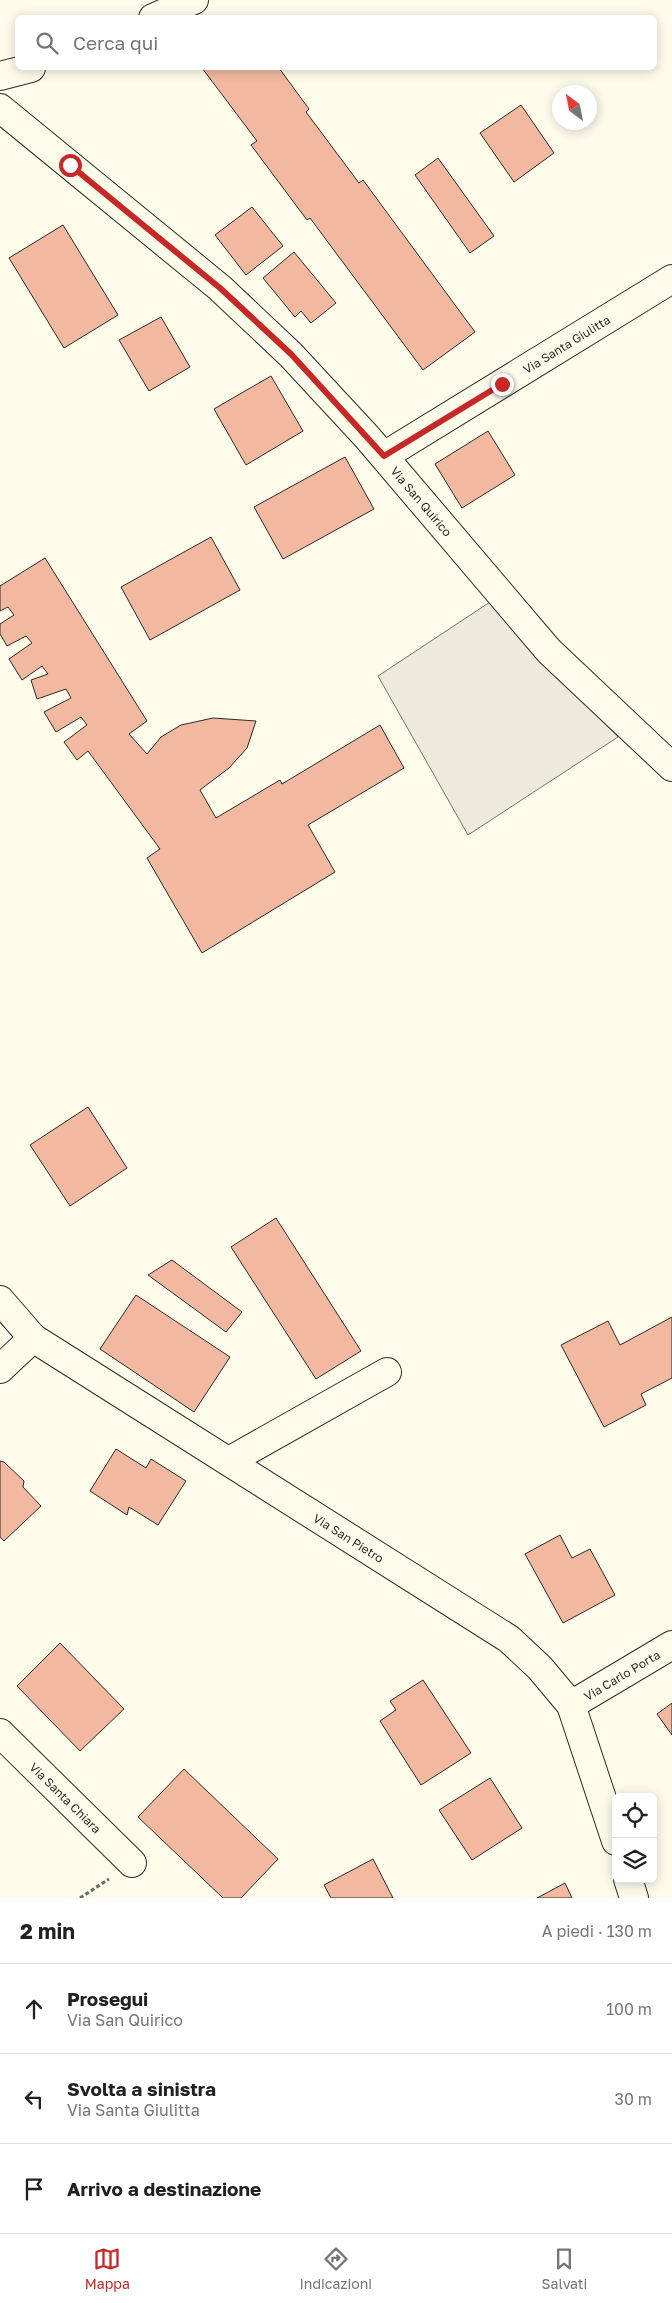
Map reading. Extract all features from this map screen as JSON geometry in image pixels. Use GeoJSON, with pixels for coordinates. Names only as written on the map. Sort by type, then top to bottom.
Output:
{"type":"FeatureCollection","features":[{"type":"Feature","properties":{"kind":"street"},"geometry":{"type":"LineString","coordinates":[[160,15],[194,0]]}},
{"type":"Feature","properties":{"kind":"street"},"geometry":{"type":"LineString","coordinates":[[0,76],[24,70]]}},
{"type":"Feature","properties":{"kind":"street","name":"Via San Quirico"},"geometry":{"type":"LineString","coordinates":[[0,108],[220,288],[291,354],[384,456],[549,651],[672,767]]}},
{"type":"Feature","properties":{"kind":"street","name":"Via Santa Giulitta"},"geometry":{"type":"LineString","coordinates":[[384,456],[672,279]]}},
{"type":"Feature","properties":{"kind":"street","name":"Via San Pietro"},"geometry":{"type":"LineString","coordinates":[[0,1300],[33,1338],[509,1639],[540,1668],[572,1705],[615,1838]]}},
{"type":"Feature","properties":{"kind":"street"},"geometry":{"type":"LineString","coordinates":[[0,1369],[33,1338]]}},
{"type":"Feature","properties":{"kind":"street"},"geometry":{"type":"LineString","coordinates":[[229,1461],[387,1372]]}},
{"type":"Feature","properties":{"kind":"street","name":"Via Carlo Porta"},"geometry":{"type":"LineString","coordinates":[[572,1705],[672,1645]]}},
{"type":"Feature","properties":{"kind":"street","name":"Via Santa Chiara"},"geometry":{"type":"LineString","coordinates":[[0,1733],[132,1863]]}},
{"type":"Feature","properties":{"kind":"street"},"geometry":{"type":"LineString","coordinates":[[629,1883],[634,1898]]}},
{"type":"Feature","properties":{"kind":"shaded area"},"geometry":{"type":"Polygon","coordinates":[[[490,602],[618,737],[468,835],[378,676],[490,602]]]}},
{"type":"Feature","properties":{"kind":"building"},"geometry":{"type":"Polygon","coordinates":[[[204,70],[280,70],[309,109],[306,112],[359,183],[363,180],[475,332],[423,370],[310,218],[307,220],[251,145],[257,141],[204,70]]]}},
{"type":"Feature","properties":{"kind":"building"},"geometry":{"type":"Polygon","coordinates":[[[521,105],[554,153],[514,182],[480,133],[521,105]]]}},
{"type":"Feature","properties":{"kind":"building"},"geometry":{"type":"Polygon","coordinates":[[[438,158],[494,236],[470,253],[415,175],[438,158]]]}},
{"type":"Feature","properties":{"kind":"building"},"geometry":{"type":"Polygon","coordinates":[[[252,207],[283,246],[246,275],[215,235],[252,207]]]}},
{"type":"Feature","properties":{"kind":"building"},"geometry":{"type":"Polygon","coordinates":[[[63,225],[118,315],[64,348],[9,258],[63,225]]]}},
{"type":"Feature","properties":{"kind":"building"},"geometry":{"type":"Polygon","coordinates":[[[294,252],[336,303],[311,323],[301,311],[295,317],[263,278],[294,252]]]}},
{"type":"Feature","properties":{"kind":"building"},"geometry":{"type":"Polygon","coordinates":[[[161,317],[190,367],[149,391],[119,340],[161,317]]]}},
{"type":"Feature","properties":{"kind":"building"},"geometry":{"type":"Polygon","coordinates":[[[271,376],[303,431],[246,465],[214,409],[271,376]]]}},
{"type":"Feature","properties":{"kind":"building"},"geometry":{"type":"Polygon","coordinates":[[[488,431],[515,475],[462,508],[435,464],[488,431]]]}},
{"type":"Feature","properties":{"kind":"building"},"geometry":{"type":"Polygon","coordinates":[[[345,457],[374,509],[283,559],[254,507],[345,457]]]}},
{"type":"Feature","properties":{"kind":"building"},"geometry":{"type":"Polygon","coordinates":[[[211,537],[240,590],[150,640],[121,587],[211,537]]]}},
{"type":"Feature","properties":{"kind":"building"},"geometry":{"type":"Polygon","coordinates":[[[45,558],[147,721],[129,734],[147,754],[161,737],[181,725],[213,718],[256,721],[247,748],[229,768],[200,790],[216,818],[280,780],[282,784],[380,725],[404,768],[308,825],[335,872],[202,953],[147,858],[160,849],[88,751],[77,760],[64,742],[87,725],[81,717],[56,732],[44,712],[71,698],[66,689],[37,699],[31,680],[48,674],[42,666],[22,680],[9,659],[32,643],[26,636],[7,646],[0,634],[0,624],[14,615],[8,607],[0,611],[0,586],[45,558]]]}},
{"type":"Feature","properties":{"kind":"building"},"geometry":{"type":"Polygon","coordinates":[[[88,1107],[127,1168],[70,1206],[30,1145],[88,1107]]]}},
{"type":"Feature","properties":{"kind":"building"},"geometry":{"type":"Polygon","coordinates":[[[276,1218],[361,1351],[316,1379],[231,1247],[276,1218]]]}},
{"type":"Feature","properties":{"kind":"building"},"geometry":{"type":"Polygon","coordinates":[[[172,1260],[242,1312],[226,1332],[148,1275],[172,1260]]]}},
{"type":"Feature","properties":{"kind":"building"},"geometry":{"type":"Polygon","coordinates":[[[136,1295],[230,1357],[194,1412],[100,1349],[136,1295]]]}},
{"type":"Feature","properties":{"kind":"building"},"geometry":{"type":"Polygon","coordinates":[[[672,1317],[672,1378],[641,1394],[646,1405],[604,1427],[561,1345],[608,1321],[620,1345],[672,1317]]]}},
{"type":"Feature","properties":{"kind":"building"},"geometry":{"type":"Polygon","coordinates":[[[116,1449],[146,1468],[151,1459],[186,1481],[158,1525],[129,1507],[127,1515],[90,1491],[116,1449]]]}},
{"type":"Feature","properties":{"kind":"building"},"geometry":{"type":"Polygon","coordinates":[[[0,1461],[4,1462],[24,1481],[23,1487],[41,1506],[4,1541],[0,1537],[0,1461]]]}},
{"type":"Feature","properties":{"kind":"building"},"geometry":{"type":"Polygon","coordinates":[[[560,1535],[572,1558],[590,1549],[615,1595],[563,1623],[525,1554],[560,1535]]]}},
{"type":"Feature","properties":{"kind":"building"},"geometry":{"type":"Polygon","coordinates":[[[60,1643],[124,1709],[80,1751],[17,1686],[60,1643]]]}},
{"type":"Feature","properties":{"kind":"building"},"geometry":{"type":"Polygon","coordinates":[[[423,1680],[471,1753],[421,1785],[380,1721],[396,1710],[390,1701],[423,1680]]]}},
{"type":"Feature","properties":{"kind":"building"},"geometry":{"type":"Polygon","coordinates":[[[672,1703],[672,1735],[657,1714],[672,1703]]]}},
{"type":"Feature","properties":{"kind":"building"},"geometry":{"type":"Polygon","coordinates":[[[184,1769],[278,1859],[241,1898],[223,1898],[138,1817],[184,1769]]]}},
{"type":"Feature","properties":{"kind":"building"},"geometry":{"type":"Polygon","coordinates":[[[490,1778],[522,1828],[472,1860],[439,1810],[490,1778]]]}},
{"type":"Feature","properties":{"kind":"building"},"geometry":{"type":"Polygon","coordinates":[[[373,1859],[393,1898],[331,1898],[324,1885],[373,1859]]]}},
{"type":"Feature","properties":{"kind":"building"},"geometry":{"type":"Polygon","coordinates":[[[565,1883],[572,1898],[537,1898],[565,1883]]]}},
{"type":"Feature","properties":{"kind":"route"},"geometry":{"type":"LineString","coordinates":[[70,165],[220,288],[291,354],[384,456],[502,384]]}}]}
